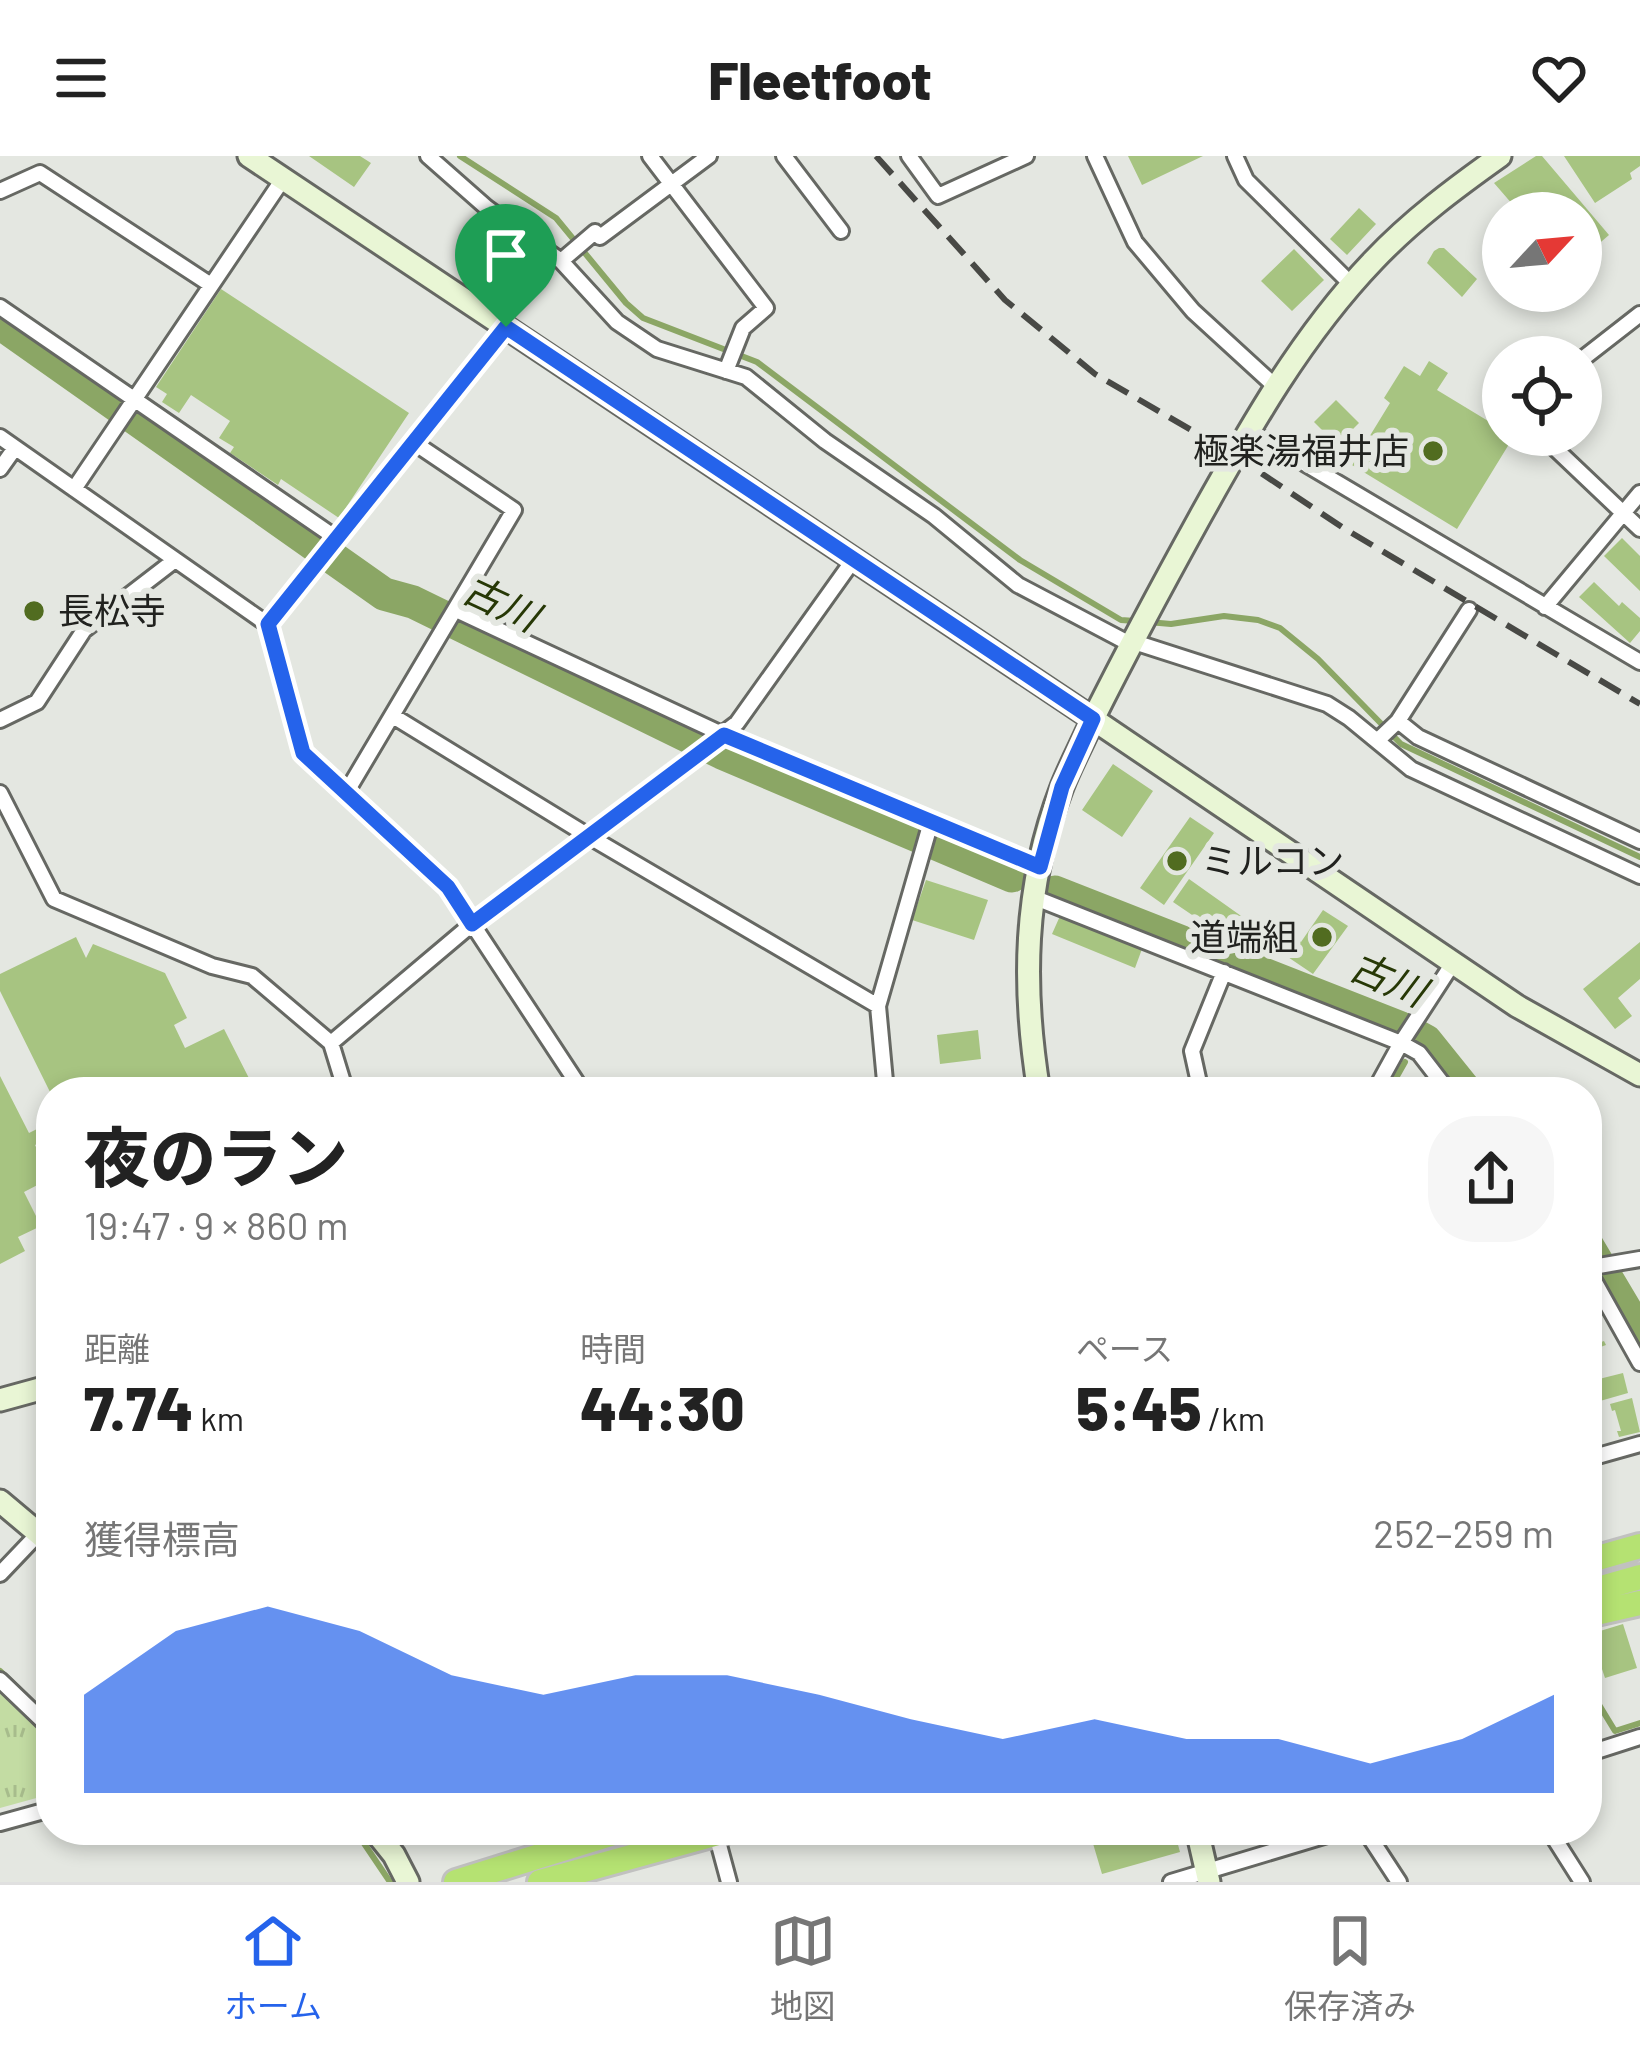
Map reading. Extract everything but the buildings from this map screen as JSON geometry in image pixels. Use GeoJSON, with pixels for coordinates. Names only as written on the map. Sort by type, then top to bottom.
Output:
{"type":"FeatureCollection","features":[{"type":"Feature","properties":{"kind":"highway"},"geometry":{"type":"LineString","coordinates":[[1602,1557],[1640,1546]]}},
{"type":"Feature","properties":{"kind":"highway"},"geometry":{"type":"LineString","coordinates":[[1602,1588],[1640,1577]]}},
{"type":"Feature","properties":{"kind":"highway"},"geometry":{"type":"LineString","coordinates":[[1602,1612],[1640,1603]]}},
{"type":"Feature","properties":{"kind":"highway"},"geometry":{"type":"LineString","coordinates":[[456,1882],[575,1845]]}},
{"type":"Feature","properties":{"kind":"highway"},"geometry":{"type":"LineString","coordinates":[[540,1882],[675,1845]]}},
{"type":"Feature","properties":{"kind":"street"},"geometry":{"type":"LineString","coordinates":[[249,156],[1517,1006],[1640,1075]]}},
{"type":"Feature","properties":{"kind":"street"},"geometry":{"type":"LineString","coordinates":[[428,156],[487,208],[561,261],[616,322],[657,350],[746,377],[825,441],[934,516],[1018,585],[1131,643],[1327,704],[1411,769],[1640,876]]}},
{"type":"Feature","properties":{"kind":"street"},"geometry":{"type":"LineString","coordinates":[[650,156],[766,308],[743,328],[725,371]]}},
{"type":"Feature","properties":{"kind":"street"},"geometry":{"type":"LineString","coordinates":[[561,261],[595,232],[599,237],[709,156]]}},
{"type":"Feature","properties":{"kind":"street"},"geometry":{"type":"LineString","coordinates":[[784,156],[842,231]]}},
{"type":"Feature","properties":{"kind":"street"},"geometry":{"type":"LineString","coordinates":[[909,156],[938,196],[1026,156]]}},
{"type":"Feature","properties":{"kind":"street"},"geometry":{"type":"LineString","coordinates":[[1095,156],[1136,242],[1193,311],[1276,387]]}},
{"type":"Feature","properties":{"kind":"street"},"geometry":{"type":"LineString","coordinates":[[1235,156],[1246,180],[1352,285]]}},
{"type":"Feature","properties":{"kind":"street"},"geometry":{"type":"LineString","coordinates":[[1037,1077],[1028,1009],[1028,946],[1040,867],[1062,787],[1131,643],[1250,431],[1311,334],[1373,261],[1433,203],[1500,156]]}},
{"type":"Feature","properties":{"kind":"street"},"geometry":{"type":"LineString","coordinates":[[0,191],[40,173],[211,285]]}},
{"type":"Feature","properties":{"kind":"street"},"geometry":{"type":"LineString","coordinates":[[74,489],[283,178]]}},
{"type":"Feature","properties":{"kind":"street"},"geometry":{"type":"LineString","coordinates":[[0,308],[336,538]]}},
{"type":"Feature","properties":{"kind":"street"},"geometry":{"type":"LineString","coordinates":[[1602,344],[1640,314]]}},
{"type":"Feature","properties":{"kind":"street"},"geometry":{"type":"LineString","coordinates":[[268,624],[506,327]]}},
{"type":"Feature","properties":{"kind":"street"},"geometry":{"type":"LineString","coordinates":[[1250,431],[1640,662]]}},
{"type":"Feature","properties":{"kind":"street"},"geometry":{"type":"LineString","coordinates":[[0,437],[268,624],[303,753],[448,887],[573,1077]]}},
{"type":"Feature","properties":{"kind":"street"},"geometry":{"type":"LineString","coordinates":[[346,793],[514,510],[413,442]]}},
{"type":"Feature","properties":{"kind":"street"},"geometry":{"type":"LineString","coordinates":[[0,469],[15,448]]}},
{"type":"Feature","properties":{"kind":"street"},"geometry":{"type":"LineString","coordinates":[[1563,456],[1640,529]]}},
{"type":"Feature","properties":{"kind":"street"},"geometry":{"type":"LineString","coordinates":[[1545,607],[1640,493]]}},
{"type":"Feature","properties":{"kind":"street"},"geometry":{"type":"LineString","coordinates":[[332,1043],[472,924],[737,723],[854,559]]}},
{"type":"Feature","properties":{"kind":"street"},"geometry":{"type":"LineString","coordinates":[[0,719],[37,702],[84,630],[175,560]]}},
{"type":"Feature","properties":{"kind":"street"},"geometry":{"type":"LineString","coordinates":[[456,610],[724,735],[1040,867]]}},
{"type":"Feature","properties":{"kind":"street"},"geometry":{"type":"LineString","coordinates":[[1377,741],[1398,722],[1468,610]]}},
{"type":"Feature","properties":{"kind":"street"},"geometry":{"type":"LineString","coordinates":[[393,716],[878,1006]]}},
{"type":"Feature","properties":{"kind":"street"},"geometry":{"type":"LineString","coordinates":[[1398,722],[1418,736],[1640,841]]}},
{"type":"Feature","properties":{"kind":"street"},"geometry":{"type":"LineString","coordinates":[[0,793],[54,899],[212,966],[252,976],[332,1043],[342,1077]]}},
{"type":"Feature","properties":{"kind":"street"},"geometry":{"type":"LineString","coordinates":[[885,1077],[878,1006],[932,822]]}},
{"type":"Feature","properties":{"kind":"street"},"geometry":{"type":"LineString","coordinates":[[1034,897],[1401,1043],[1419,1054],[1437,1077]]}},
{"type":"Feature","properties":{"kind":"street"},"geometry":{"type":"LineString","coordinates":[[1382,1077],[1453,963]]}},
{"type":"Feature","properties":{"kind":"street"},"geometry":{"type":"LineString","coordinates":[[1198,1077],[1192,1051],[1224,972]]}},
{"type":"Feature","properties":{"kind":"street"},"geometry":{"type":"LineString","coordinates":[[1602,1265],[1640,1259]]}},
{"type":"Feature","properties":{"kind":"street"},"geometry":{"type":"LineString","coordinates":[[1602,1295],[1640,1363]]}},
{"type":"Feature","properties":{"kind":"street"},"geometry":{"type":"LineString","coordinates":[[0,1400],[36,1390]]}},
{"type":"Feature","properties":{"kind":"street"},"geometry":{"type":"LineString","coordinates":[[1602,1455],[1640,1444]]}},
{"type":"Feature","properties":{"kind":"street"},"geometry":{"type":"LineString","coordinates":[[0,1501],[36,1529]]}},
{"type":"Feature","properties":{"kind":"street"},"geometry":{"type":"LineString","coordinates":[[0,1574],[36,1544]]}},
{"type":"Feature","properties":{"kind":"street"},"geometry":{"type":"LineString","coordinates":[[0,1680],[36,1714]]}},
{"type":"Feature","properties":{"kind":"street"},"geometry":{"type":"LineString","coordinates":[[1602,1749],[1640,1737]]}},
{"type":"Feature","properties":{"kind":"street"},"geometry":{"type":"LineString","coordinates":[[0,1823],[36,1813]]}},
{"type":"Feature","properties":{"kind":"street"},"geometry":{"type":"LineString","coordinates":[[386,1845],[408,1882]]}},
{"type":"Feature","properties":{"kind":"street"},"geometry":{"type":"LineString","coordinates":[[724,1845],[729,1882]]}},
{"type":"Feature","properties":{"kind":"street"},"geometry":{"type":"LineString","coordinates":[[1200,1845],[1207,1877]]}},
{"type":"Feature","properties":{"kind":"street"},"geometry":{"type":"LineString","coordinates":[[1172,1882],[1207,1877],[1300,1845]]}},
{"type":"Feature","properties":{"kind":"street"},"geometry":{"type":"LineString","coordinates":[[1375,1845],[1399,1882]]}},
{"type":"Feature","properties":{"kind":"street"},"geometry":{"type":"LineString","coordinates":[[1559,1845],[1582,1882]]}},
{"type":"Feature","properties":{"kind":"green space"},"geometry":{"type":"Polygon","coordinates":[[[0,1687],[36,1721],[36,1798],[0,1808],[0,1687]]]}},
{"type":"Feature","properties":{"kind":"waterway"},"geometry":{"type":"LineString","coordinates":[[460,156],[556,218],[643,318],[757,362],[1020,560],[1121,620],[1135,621]]}},
{"type":"Feature","properties":{"kind":"waterway","name":"古川"},"geometry":{"type":"LineString","coordinates":[[0,323],[384,594],[413,602],[722,753],[1012,876]]}},
{"type":"Feature","properties":{"kind":"waterway"},"geometry":{"type":"LineString","coordinates":[[1148,622],[1171,624],[1224,616],[1280,628],[1318,659],[1401,744],[1640,857]]}},
{"type":"Feature","properties":{"kind":"waterway","name":"古川"},"geometry":{"type":"LineString","coordinates":[[1055,892],[1404,1029],[1426,1041],[1455,1077]]}},
{"type":"Feature","properties":{"kind":"waterway"},"geometry":{"type":"LineString","coordinates":[[1396,1077],[1405,1062]]}},
{"type":"Feature","properties":{"kind":"waterway","name":"古川"},"geometry":{"type":"LineString","coordinates":[[1602,1270],[1640,1334]]}},
{"type":"Feature","properties":{"kind":"waterway"},"geometry":{"type":"LineString","coordinates":[[0,1671],[18,1688]]}},
{"type":"Feature","properties":{"kind":"waterway"},"geometry":{"type":"LineString","coordinates":[[1602,1710],[1615,1731],[1640,1723]]}},
{"type":"Feature","properties":{"kind":"waterway"},"geometry":{"type":"LineString","coordinates":[[365,1845],[390,1882]]}},
{"type":"Feature","properties":{"kind":"railway"},"geometry":{"type":"LineString","coordinates":[[876,156],[1005,300],[1095,374],[1640,704]]}},
{"type":"Feature","properties":{"kind":"place","name":"極楽湯福井店"},"geometry":{"type":"Point","coordinates":[1433,451]}},
{"type":"Feature","properties":{"kind":"place","name":"長松寺"},"geometry":{"type":"Point","coordinates":[34,611]}},
{"type":"Feature","properties":{"kind":"place","name":"ミルコン"},"geometry":{"type":"Point","coordinates":[1177,861]}},
{"type":"Feature","properties":{"kind":"place","name":"道端組"},"geometry":{"type":"Point","coordinates":[1322,937]}},
{"type":"Feature","properties":{"kind":"route"},"geometry":{"type":"LineString","coordinates":[[506,327],[1093,719],[1062,787],[1040,867],[724,735],[472,924],[448,887],[303,753],[268,624],[506,327]]}}]}
